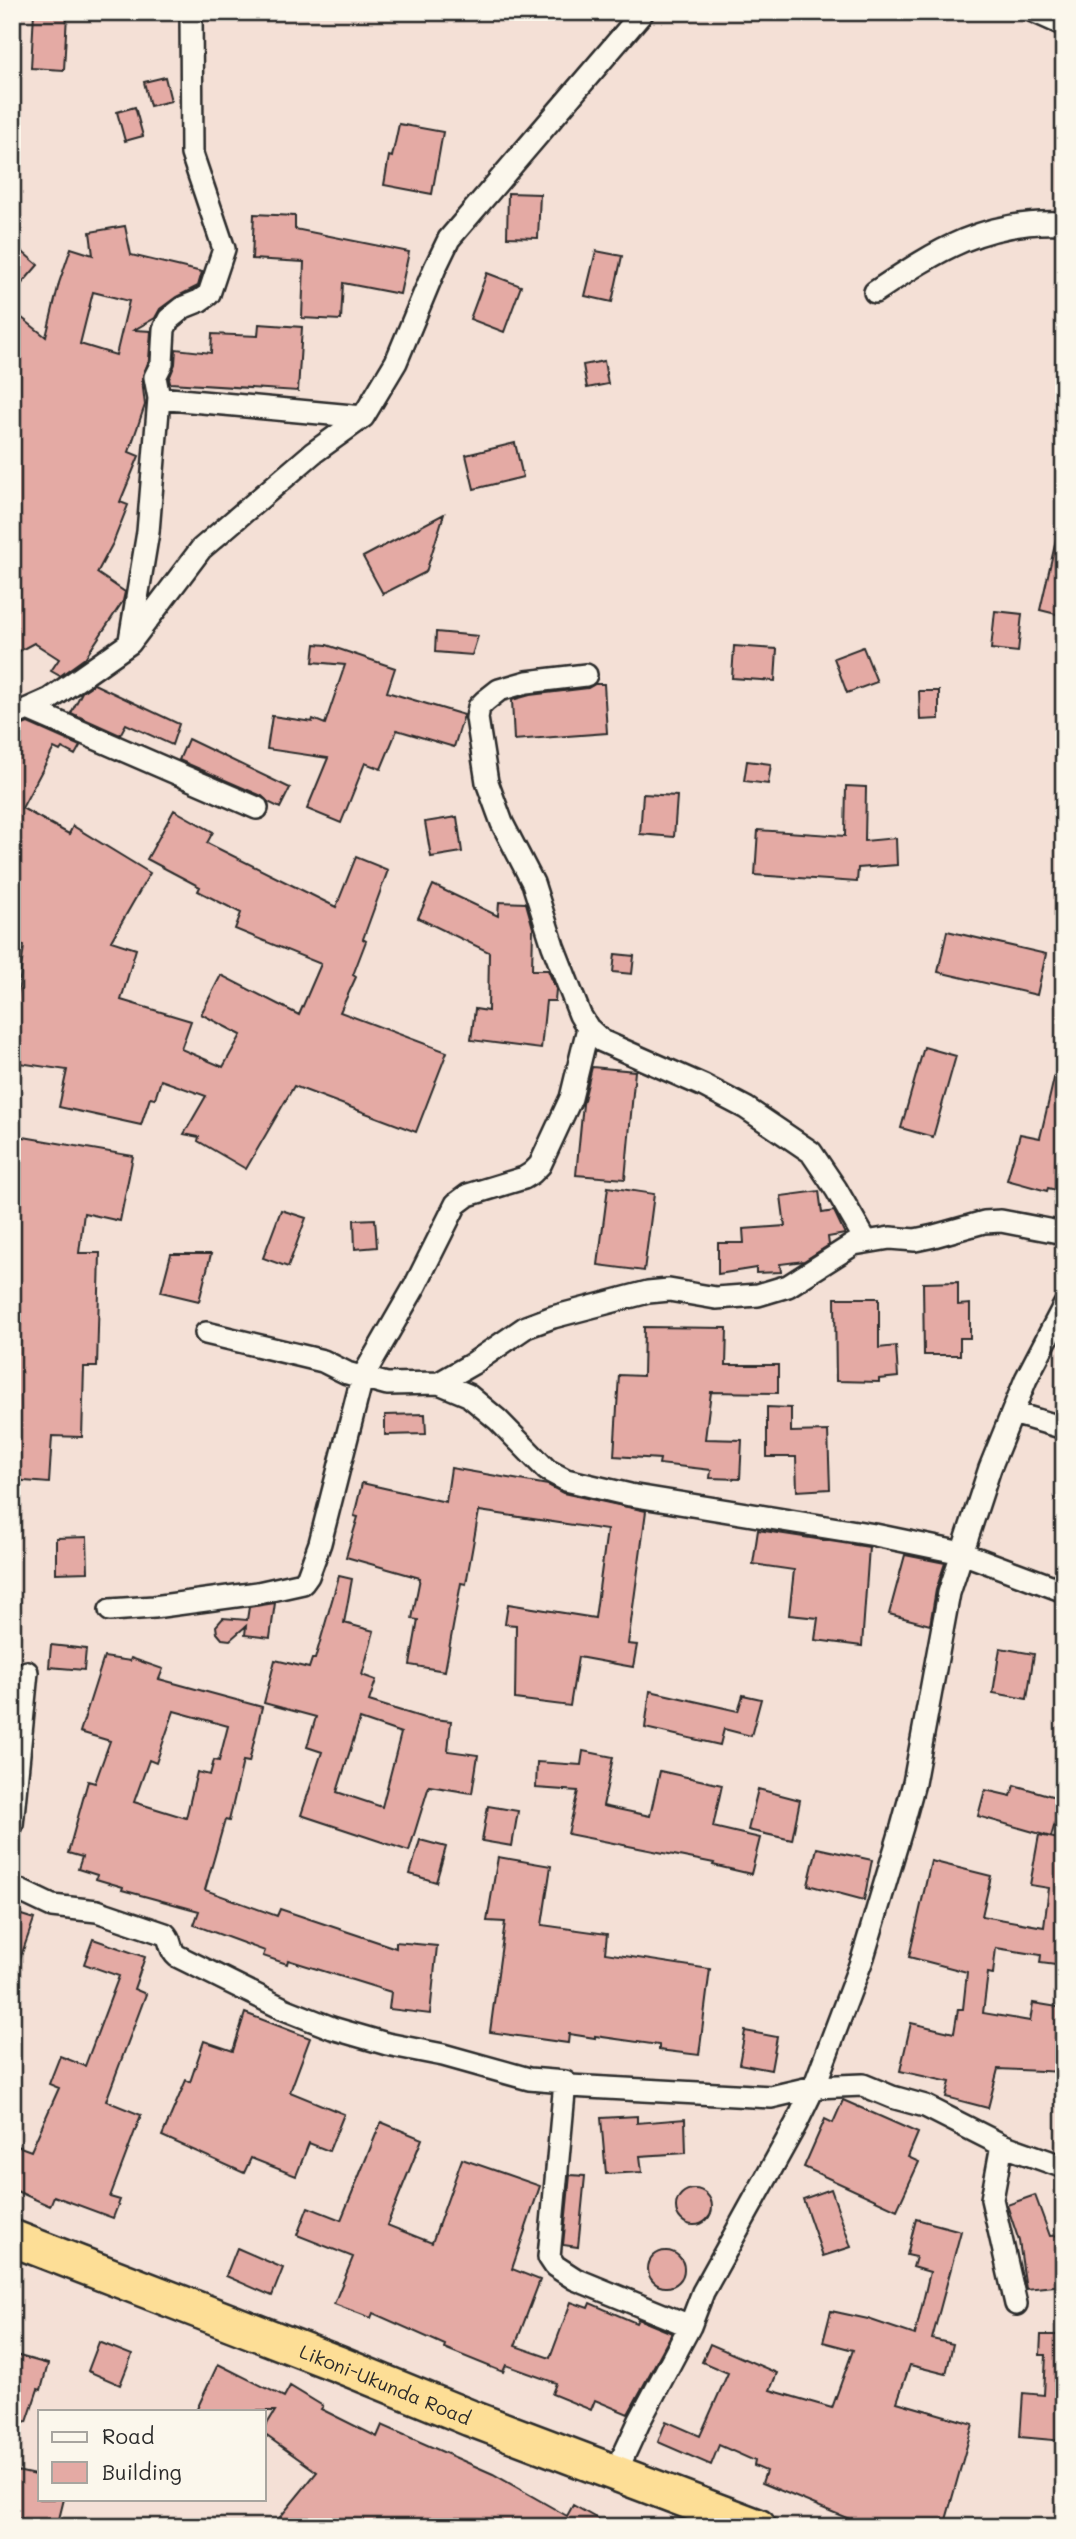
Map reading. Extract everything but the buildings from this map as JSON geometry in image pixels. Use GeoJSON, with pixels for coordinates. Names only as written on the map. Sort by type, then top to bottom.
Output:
{"type":"FeatureCollection","features":[{"type":"Feature","properties":{"kind":"highway","name":"Likoni-Ukunda Road"},"geometry":{"type":"LineString","coordinates":[[12,2238],[470,2418],[616,2472],[708,2518],[758,2527]]}},
{"type":"Feature","properties":{"kind":"street"},"geometry":{"type":"LineString","coordinates":[[130,643],[148,533],[159,398],[155,377],[162,363],[164,329],[176,312],[209,293],[224,249],[192,154],[191,12]]}},
{"type":"Feature","properties":{"kind":"street"},"geometry":{"type":"LineString","coordinates":[[20,712],[50,699],[130,643],[201,549],[313,453],[362,416],[396,362],[449,239],[643,12]]}},
{"type":"Feature","properties":{"kind":"street"},"geometry":{"type":"LineString","coordinates":[[1035,12],[1064,24]]}},
{"type":"Feature","properties":{"kind":"street"},"geometry":{"type":"LineString","coordinates":[[875,292],[922,261],[966,237],[1045,222],[1064,223]]}},
{"type":"Feature","properties":{"kind":"street"},"geometry":{"type":"LineString","coordinates":[[159,398],[362,416]]}},
{"type":"Feature","properties":{"kind":"street"},"geometry":{"type":"LineString","coordinates":[[586,675],[527,682],[499,690],[480,707],[477,718],[487,782],[498,813],[533,883],[553,946],[580,1015],[588,1028],[602,1041],[704,1086],[746,1108],[811,1152],[866,1241]]}},
{"type":"Feature","properties":{"kind":"street"},"geometry":{"type":"LineString","coordinates":[[20,712],[257,808]]}},
{"type":"Feature","properties":{"kind":"street"},"geometry":{"type":"LineString","coordinates":[[110,1610],[258,1593],[303,1583],[309,1576],[362,1378],[415,1286],[456,1204],[468,1195],[524,1178],[540,1165],[571,1098],[588,1028]]}},
{"type":"Feature","properties":{"kind":"street"},"geometry":{"type":"LineString","coordinates":[[439,1383],[472,1364],[526,1326],[661,1289],[716,1298],[758,1294],[788,1286],[825,1264],[844,1248],[866,1241],[890,1238],[924,1238],[984,1222],[1001,1221],[1064,1234]]}},
{"type":"Feature","properties":{"kind":"street"},"geometry":{"type":"LineString","coordinates":[[616,2472],[640,2420],[690,2326],[703,2292],[814,2087],[863,1957],[902,1827],[914,1783],[949,1593],[990,1468],[1026,1379],[1064,1306]]}},
{"type":"Feature","properties":{"kind":"street"},"geometry":{"type":"LineString","coordinates":[[206,1333],[323,1361],[362,1378],[387,1384],[439,1383],[468,1395],[498,1420],[547,1470],[566,1480],[630,1495],[875,1535],[962,1553],[1064,1591]]}},
{"type":"Feature","properties":{"kind":"street"},"geometry":{"type":"LineString","coordinates":[[1013,1413],[1064,1428]]}},
{"type":"Feature","properties":{"kind":"street"},"geometry":{"type":"LineString","coordinates":[[12,1825],[27,1672]]}},
{"type":"Feature","properties":{"kind":"street"},"geometry":{"type":"LineString","coordinates":[[12,1887],[52,1906],[97,1912],[165,1934],[177,1956],[284,2009],[332,2028],[387,2044],[443,2055],[529,2079],[565,2082],[570,2086],[771,2097],[814,2087],[863,2085],[925,2106],[1002,2145],[1064,2167]]}},
{"type":"Feature","properties":{"kind":"street"},"geometry":{"type":"LineString","coordinates":[[565,2082],[549,2256],[555,2266],[575,2279],[690,2326]]}},
{"type":"Feature","properties":{"kind":"street"},"geometry":{"type":"LineString","coordinates":[[1002,2145],[992,2199],[1016,2304]]}}]}
